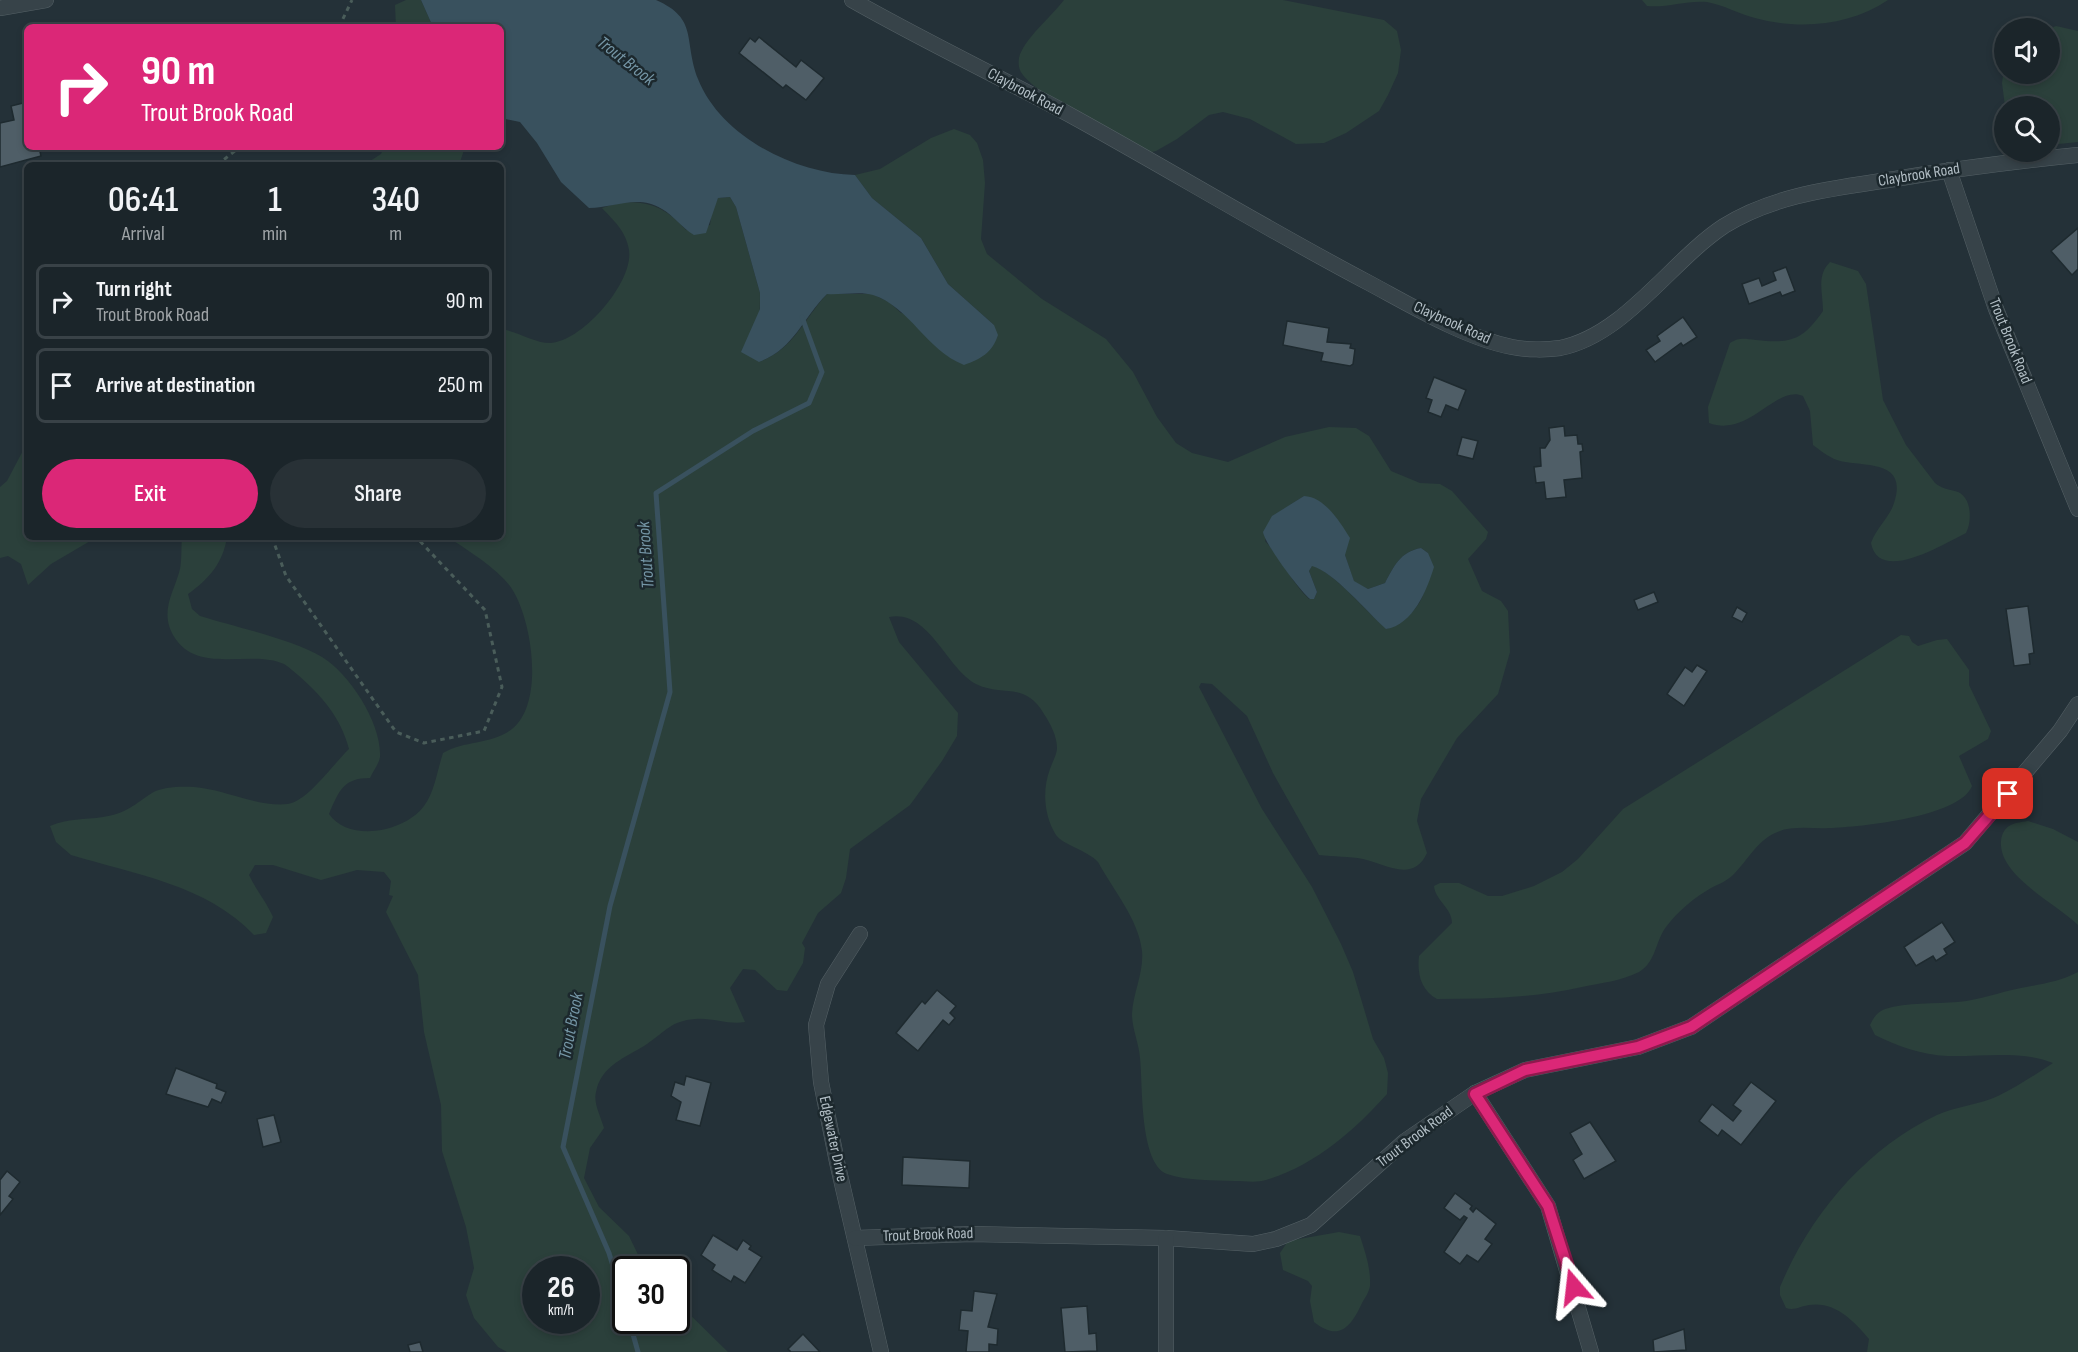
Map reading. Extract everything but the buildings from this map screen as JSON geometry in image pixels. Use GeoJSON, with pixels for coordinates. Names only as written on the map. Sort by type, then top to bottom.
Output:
{"type":"FeatureCollection","features":[{"type":"Feature","properties":{"kind":"street"},"geometry":{"type":"LineString","coordinates":[[0,8],[46,0]]}},
{"type":"Feature","properties":{"kind":"street","name":"Claybrook Road"},"geometry":{"type":"LineString","coordinates":[[852,0],[1071,116],[1240,214],[1388,293],[1458,327],[1515,348],[1560,348],[1603,329],[1624,314],[1692,250],[1725,226],[1756,210],[1823,190],[1949,170],[2078,155]]}},
{"type":"Feature","properties":{"kind":"street","name":"Trout Brook Road"},"geometry":{"type":"LineString","coordinates":[[1949,170],[1995,309],[2078,509]]}},
{"type":"Feature","properties":{"kind":"street","name":"Trout Brook Road"},"geometry":{"type":"LineString","coordinates":[[855,1238],[972,1234],[1166,1238],[1253,1244],[1276,1239],[1311,1225],[1405,1141],[1475,1094],[1525,1070],[1638,1047],[1691,1027],[1965,843],[2053,740],[2078,704]]}},
{"type":"Feature","properties":{"kind":"street","name":"Edgewater Drive"},"geometry":{"type":"LineString","coordinates":[[860,934],[828,984],[816,1025],[821,1082],[881,1352]]}},
{"type":"Feature","properties":{"kind":"street"},"geometry":{"type":"LineString","coordinates":[[1475,1094],[1548,1206],[1591,1352]]}},
{"type":"Feature","properties":{"kind":"street"},"geometry":{"type":"LineString","coordinates":[[1166,1238],[1166,1352]]}},
{"type":"Feature","properties":{"kind":"path"},"geometry":{"type":"LineString","coordinates":[[340,24],[352,0]]}},
{"type":"Feature","properties":{"kind":"path"},"geometry":{"type":"LineString","coordinates":[[222,162],[236,150]]}},
{"type":"Feature","properties":{"kind":"path"},"geometry":{"type":"LineString","coordinates":[[273,540],[286,576],[396,732],[424,743],[484,731],[502,687],[485,610],[419,540]]}},
{"type":"Feature","properties":{"kind":"green space"},"geometry":{"type":"Polygon","coordinates":[[[406,0],[421,0],[432,24],[396,24],[395,5],[406,0]]]}},
{"type":"Feature","properties":{"kind":"green space"},"geometry":{"type":"Polygon","coordinates":[[[1064,0],[1283,0],[1384,20],[1397,31],[1401,50],[1398,73],[1379,111],[1346,133],[1324,143],[1296,144],[1250,119],[1223,112],[1209,115],[1177,139],[1156,151],[1143,154],[1061,106],[1023,75],[1019,65],[1022,51],[1038,28],[1064,0]]]}},
{"type":"Feature","properties":{"kind":"green space"},"geometry":{"type":"Polygon","coordinates":[[[1642,0],[1888,0],[1873,9],[1841,20],[1789,24],[1755,18],[1707,2],[1647,6],[1642,0]]]}},
{"type":"Feature","properties":{"kind":"green space"},"geometry":{"type":"Polygon","coordinates":[[[2060,27],[2078,31],[2078,142],[2060,144],[2060,96],[2004,96],[2002,84],[2060,84],[2060,27]]]}},
{"type":"Feature","properties":{"kind":"green space"},"geometry":{"type":"Polygon","coordinates":[[[954,129],[970,135],[977,143],[983,160],[985,183],[981,239],[987,254],[1042,299],[1106,339],[1133,372],[1157,417],[1176,443],[1192,453],[1228,462],[1285,437],[1329,427],[1356,428],[1369,436],[1391,471],[1420,483],[1440,484],[1452,491],[1488,532],[1486,539],[1468,559],[1482,591],[1501,601],[1508,611],[1510,652],[1498,694],[1457,738],[1421,799],[1417,821],[1427,853],[1414,868],[1398,869],[1352,857],[1319,855],[1273,773],[1247,716],[1212,684],[1201,683],[1199,687],[1262,809],[1312,887],[1341,944],[1353,972],[1373,1039],[1384,1058],[1388,1073],[1387,1094],[1361,1121],[1317,1156],[1284,1174],[1266,1180],[1250,1182],[1192,1179],[1167,1174],[1158,1167],[1151,1155],[1147,1139],[1139,1052],[1132,1020],[1142,959],[1140,939],[1124,905],[1098,862],[1088,854],[1059,839],[1052,828],[1045,794],[1047,777],[1057,748],[1051,726],[1037,704],[1029,697],[1021,693],[995,690],[976,684],[955,666],[926,630],[903,617],[889,617],[899,642],[958,713],[957,736],[942,761],[910,805],[850,849],[846,878],[841,893],[818,913],[802,943],[805,948],[803,963],[787,991],[777,990],[755,970],[743,969],[730,988],[745,1022],[732,1023],[701,1019],[674,1024],[609,1068],[599,1083],[595,1096],[604,1128],[590,1148],[584,1178],[599,1207],[629,1236],[639,1256],[612,1256],[612,1334],[690,1334],[690,1315],[728,1352],[507,1352],[498,1347],[474,1318],[466,1295],[474,1268],[466,1227],[442,1151],[441,1105],[424,1032],[418,975],[386,912],[393,896],[389,895],[391,881],[384,872],[357,870],[321,880],[273,865],[255,865],[249,875],[273,917],[266,933],[254,935],[235,918],[192,893],[144,875],[71,855],[56,842],[50,826],[70,820],[118,814],[152,793],[176,787],[202,788],[255,801],[288,804],[312,789],[349,749],[341,727],[330,708],[307,683],[286,665],[270,660],[207,658],[193,654],[181,645],[171,631],[167,615],[180,569],[182,540],[226,540],[214,570],[188,594],[192,609],[200,616],[279,639],[322,657],[333,665],[353,687],[370,715],[379,744],[378,762],[370,778],[354,780],[343,787],[329,814],[338,823],[350,829],[363,831],[391,828],[415,815],[431,794],[443,753],[504,734],[512,729],[522,717],[529,701],[532,661],[525,620],[519,603],[512,589],[500,575],[452,540],[504,540],[504,330],[550,343],[577,333],[603,308],[623,278],[629,250],[622,232],[602,208],[614,204],[648,204],[668,213],[686,230],[710,225],[712,210],[718,198],[730,197],[736,207],[760,293],[759,362],[781,350],[790,342],[827,294],[872,294],[889,302],[901,313],[994,325],[948,284],[921,238],[872,198],[855,175],[880,169],[931,138],[954,129]],[[1304,496],[1273,516],[1265,541],[1309,599],[1314,599],[1317,592],[1309,571],[1312,565],[1340,584],[1387,629],[1409,615],[1421,599],[1427,579],[1428,553],[1421,548],[1403,556],[1385,583],[1368,589],[1354,582],[1345,555],[1304,496]]]}},
{"type":"Feature","properties":{"kind":"green space"},"geometry":{"type":"Polygon","coordinates":[[[383,150],[464,150],[460,162],[369,162],[381,154],[383,150]]]}},
{"type":"Feature","properties":{"kind":"green space"},"geometry":{"type":"Polygon","coordinates":[[[1830,262],[1858,271],[1866,284],[1883,400],[1906,445],[1935,483],[1963,495],[1968,505],[1970,517],[1966,533],[1914,558],[1886,561],[1877,555],[1871,543],[1894,503],[1897,488],[1895,478],[1889,471],[1880,467],[1834,459],[1813,445],[1810,411],[1803,396],[1793,394],[1783,397],[1750,418],[1737,423],[1724,426],[1709,423],[1708,407],[1730,343],[1742,339],[1787,340],[1802,334],[1823,311],[1821,285],[1823,273],[1830,262]]]}},
{"type":"Feature","properties":{"kind":"green space"},"geometry":{"type":"Polygon","coordinates":[[[24,449],[24,540],[92,540],[51,564],[28,585],[21,564],[8,556],[0,558],[0,487],[7,481],[24,449]]]}},
{"type":"Feature","properties":{"kind":"green space"},"geometry":{"type":"Polygon","coordinates":[[[1901,635],[1909,636],[1918,646],[1947,639],[1969,670],[1969,685],[1991,731],[1988,739],[1959,756],[1972,786],[1964,797],[1949,806],[1908,818],[1844,827],[1795,828],[1775,833],[1757,846],[1731,876],[1681,910],[1662,933],[1649,963],[1632,975],[1564,991],[1510,997],[1437,999],[1427,991],[1421,981],[1419,956],[1452,923],[1434,886],[1440,883],[1459,883],[1488,896],[1502,896],[1534,886],[1562,872],[1578,859],[1623,809],[1901,635]]]}},
{"type":"Feature","properties":{"kind":"green space"},"geometry":{"type":"Polygon","coordinates":[[[2028,821],[2053,829],[2078,842],[2078,925],[2018,877],[2003,854],[2001,841],[2006,828],[2028,821]]]}},
{"type":"Feature","properties":{"kind":"green space"},"geometry":{"type":"Polygon","coordinates":[[[2078,972],[2078,1352],[1867,1352],[1869,1339],[1850,1319],[1835,1309],[1818,1305],[1786,1308],[1780,1295],[1780,1287],[1792,1260],[1824,1210],[1864,1165],[1911,1129],[1937,1115],[1998,1096],[2053,1063],[2014,1055],[1947,1056],[1919,1052],[1875,1035],[1870,1025],[1876,1015],[1885,1009],[1902,1005],[1974,1000],[2057,980],[2078,972]]]}},
{"type":"Feature","properties":{"kind":"green space"},"geometry":{"type":"Polygon","coordinates":[[[1339,1232],[1360,1236],[1369,1266],[1370,1286],[1349,1325],[1337,1331],[1330,1331],[1314,1322],[1310,1301],[1312,1286],[1308,1281],[1283,1270],[1280,1253],[1288,1241],[1339,1232]]]}},
{"type":"Feature","properties":{"kind":"water"},"geometry":{"type":"Polygon","coordinates":[[[421,0],[656,0],[670,7],[679,15],[688,32],[698,79],[709,100],[724,118],[742,135],[785,159],[809,168],[855,175],[872,198],[921,238],[948,284],[994,325],[998,335],[993,346],[981,358],[964,365],[939,349],[908,318],[886,301],[873,295],[857,293],[827,294],[789,341],[771,356],[759,362],[741,352],[760,309],[760,293],[736,207],[730,197],[718,198],[706,233],[694,235],[666,212],[653,205],[635,202],[589,208],[561,182],[537,143],[520,122],[504,119],[504,24],[432,24],[421,0]]]}},
{"type":"Feature","properties":{"kind":"water"},"geometry":{"type":"Polygon","coordinates":[[[1304,496],[1319,501],[1342,525],[1350,538],[1345,555],[1354,581],[1368,589],[1385,583],[1395,566],[1408,553],[1421,548],[1428,553],[1434,567],[1431,576],[1418,605],[1404,621],[1386,629],[1340,584],[1312,566],[1309,571],[1317,592],[1314,599],[1310,599],[1298,586],[1276,556],[1263,532],[1272,516],[1304,496]]]}},
{"type":"Feature","properties":{"kind":"waterway","name":"Trout Brook"},"geometry":{"type":"LineString","coordinates":[[612,1263],[563,1147],[610,906],[670,692],[656,493],[753,431],[809,403],[822,372],[802,317]]}},
{"type":"Feature","properties":{"kind":"waterway","name":"Trout Brook"},"geometry":{"type":"LineString","coordinates":[[633,1334],[638,1352]]}},
{"type":"Feature","properties":{"kind":"route"},"geometry":{"type":"LineString","coordinates":[[1574,1287],[1548,1206],[1475,1094],[1525,1070],[1638,1047],[1691,1027],[1965,843],[2008,794]]}}]}
